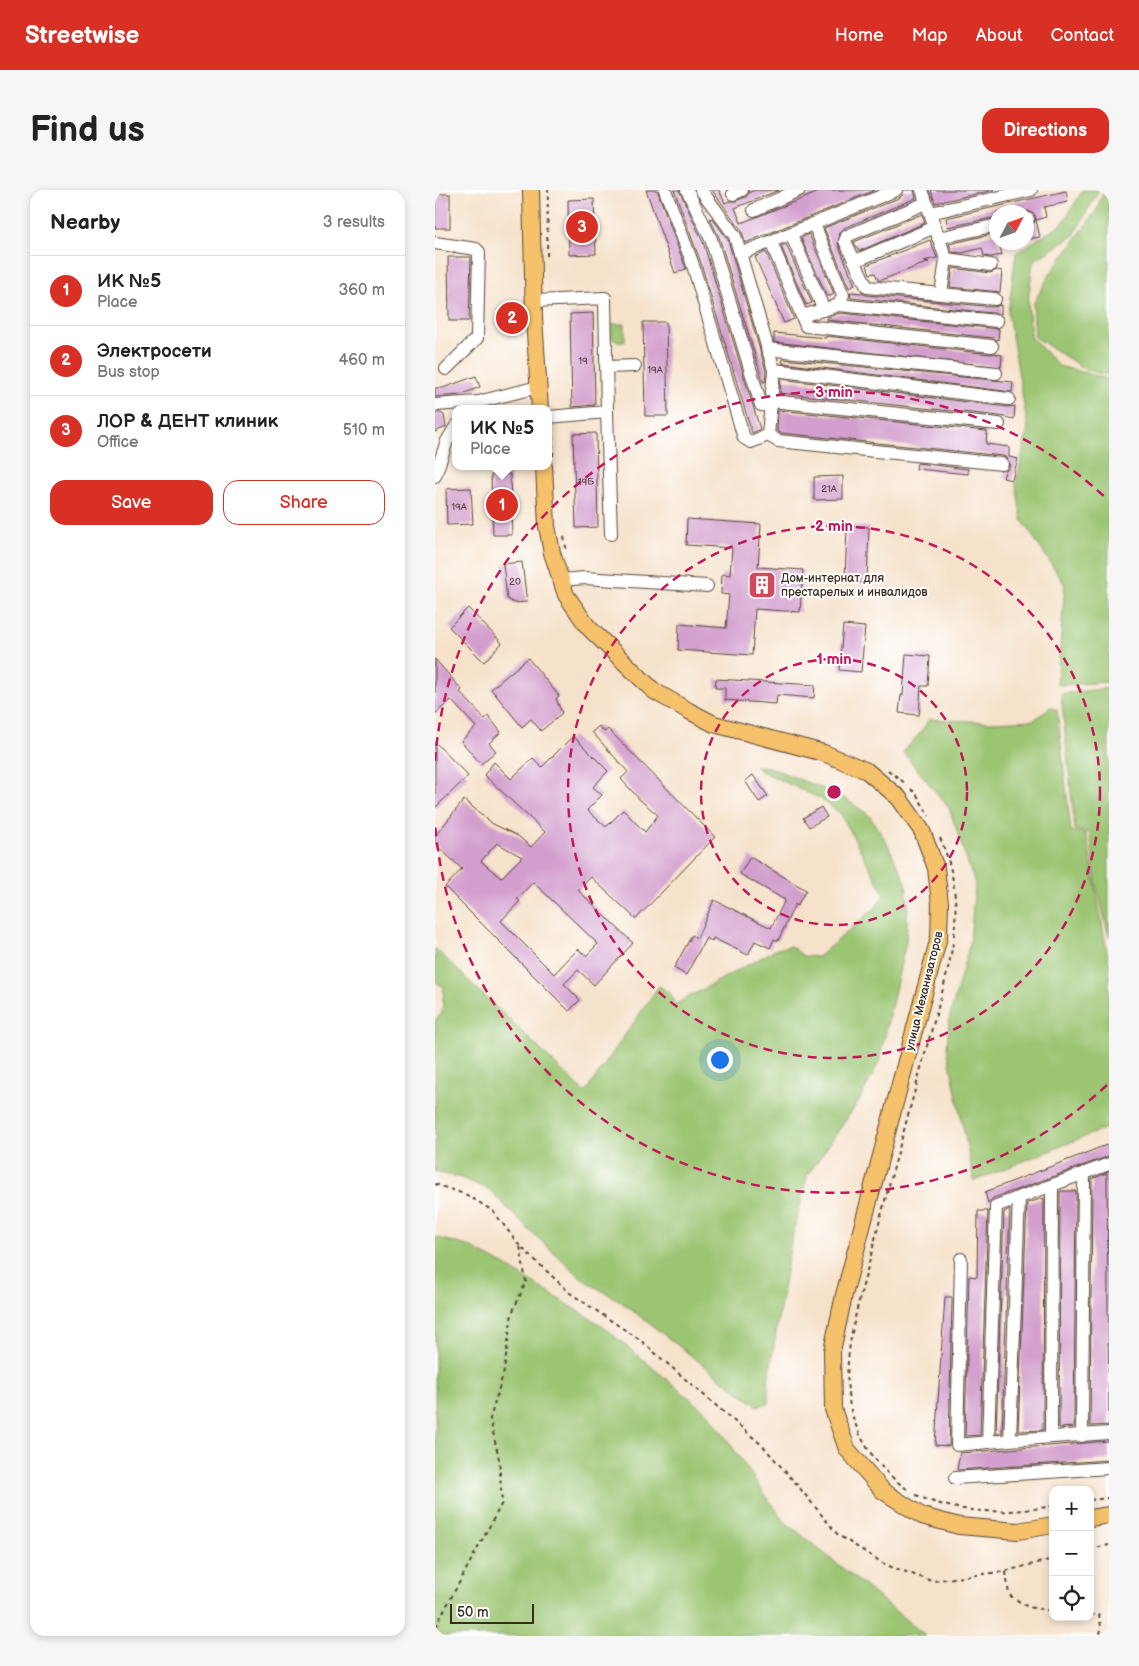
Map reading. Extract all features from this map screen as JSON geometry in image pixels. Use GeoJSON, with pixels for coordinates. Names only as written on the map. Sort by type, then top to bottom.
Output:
{"type":"FeatureCollection","features":[{"type":"Feature","properties":{"kind":"main road"},"geometry":{"type":"LineString","coordinates":[[531,190],[538,388],[544,405]]}},
{"type":"Feature","properties":{"kind":"main road","name":"улица Механизаторов"},"geometry":{"type":"LineString","coordinates":[[548,470],[547,526],[552,552],[566,595],[588,627],[655,691],[689,712],[714,724],[824,753],[867,771],[899,798],[922,831],[936,868],[941,904],[939,937],[831,1350],[833,1409],[847,1448],[883,1491],[922,1516],[959,1526],[1018,1531],[1049,1526]]}},
{"type":"Feature","properties":{"kind":"main road"},"geometry":{"type":"LineString","coordinates":[[1094,1517],[1109,1515]]}},
{"type":"Feature","properties":{"kind":"lane"},"geometry":{"type":"LineString","coordinates":[[665,190],[692,262],[744,438],[751,442],[768,435]]}},
{"type":"Feature","properties":{"kind":"lane"},"geometry":{"type":"LineString","coordinates":[[687,190],[711,239],[761,405],[771,404],[999,424]]}},
{"type":"Feature","properties":{"kind":"lane"},"geometry":{"type":"LineString","coordinates":[[701,190],[735,236],[773,370],[768,435]]}},
{"type":"Feature","properties":{"kind":"lane"},"geometry":{"type":"LineString","coordinates":[[754,210],[799,190]]}},
{"type":"Feature","properties":{"kind":"lane"},"geometry":{"type":"LineString","coordinates":[[740,254],[896,190]]}},
{"type":"Feature","properties":{"kind":"lane"},"geometry":{"type":"LineString","coordinates":[[922,190],[946,259],[941,294]]}},
{"type":"Feature","properties":{"kind":"lane"},"geometry":{"type":"LineString","coordinates":[[995,299],[867,287],[845,241],[847,236],[928,208],[1031,190]]}},
{"type":"Feature","properties":{"kind":"lane"},"geometry":{"type":"LineString","coordinates":[[814,224],[843,296],[839,305]]}},
{"type":"Feature","properties":{"kind":"lane"},"geometry":{"type":"LineString","coordinates":[[855,261],[936,232],[989,226]]}},
{"type":"Feature","properties":{"kind":"lane"},"geometry":{"type":"LineString","coordinates":[[791,234],[823,310]]}},
{"type":"Feature","properties":{"kind":"lane"},"geometry":{"type":"LineString","coordinates":[[771,242],[806,326],[991,346]]}},
{"type":"Feature","properties":{"kind":"lane"},"geometry":{"type":"LineString","coordinates":[[435,243],[476,249],[479,252],[477,338],[446,369]]}},
{"type":"Feature","properties":{"kind":"lane"},"geometry":{"type":"LineString","coordinates":[[946,259],[991,265]]}},
{"type":"Feature","properties":{"kind":"lane"},"geometry":{"type":"LineString","coordinates":[[534,301],[605,298],[611,534]]}},
{"type":"Feature","properties":{"kind":"lane"},"geometry":{"type":"LineString","coordinates":[[802,316],[839,305],[997,321]]}},
{"type":"Feature","properties":{"kind":"lane"},"geometry":{"type":"LineString","coordinates":[[767,349],[996,373]]}},
{"type":"Feature","properties":{"kind":"lane"},"geometry":{"type":"LineString","coordinates":[[606,367],[635,366]]}},
{"type":"Feature","properties":{"kind":"lane"},"geometry":{"type":"LineString","coordinates":[[773,370],[1009,399]]}},
{"type":"Feature","properties":{"kind":"lane"},"geometry":{"type":"LineString","coordinates":[[435,405],[474,405],[538,388]]}},
{"type":"Feature","properties":{"kind":"lane"},"geometry":{"type":"LineString","coordinates":[[552,414],[607,412]]}},
{"type":"Feature","properties":{"kind":"lane"},"geometry":{"type":"LineString","coordinates":[[435,476],[447,441],[452,433]]}},
{"type":"Feature","properties":{"kind":"lane"},"geometry":{"type":"LineString","coordinates":[[768,435],[779,441],[1002,464]]}},
{"type":"Feature","properties":{"kind":"lane"},"geometry":{"type":"LineString","coordinates":[[561,580],[585,578],[707,586]]}},
{"type":"Feature","properties":{"kind":"lane"},"geometry":{"type":"LineString","coordinates":[[988,1442],[996,1206],[1109,1164]]}},
{"type":"Feature","properties":{"kind":"lane"},"geometry":{"type":"LineString","coordinates":[[1082,1436],[1085,1173]]}},
{"type":"Feature","properties":{"kind":"lane"},"geometry":{"type":"LineString","coordinates":[[1051,1437],[1052,1186]]}},
{"type":"Feature","properties":{"kind":"lane"},"geometry":{"type":"LineString","coordinates":[[1010,1440],[1019,1197]]}},
{"type":"Feature","properties":{"kind":"lane"},"geometry":{"type":"LineString","coordinates":[[961,1259],[957,1445],[1109,1433]]}},
{"type":"Feature","properties":{"kind":"lane"},"geometry":{"type":"LineString","coordinates":[[955,1478],[1109,1468]]}},
{"type":"Feature","properties":{"kind":"path"},"geometry":{"type":"LineString","coordinates":[[547,261],[548,190]]}},
{"type":"Feature","properties":{"kind":"path"},"geometry":{"type":"LineString","coordinates":[[563,533],[568,558]]}},
{"type":"Feature","properties":{"kind":"path"},"geometry":{"type":"LineString","coordinates":[[881,766],[895,774],[917,796],[930,817]]}},
{"type":"Feature","properties":{"kind":"path"},"geometry":{"type":"LineString","coordinates":[[937,832],[948,855],[955,887],[956,917],[951,952],[858,1306],[849,1353],[848,1393],[858,1432],[872,1455],[893,1480],[917,1496],[953,1508],[981,1511],[1021,1512],[1049,1507]]}},
{"type":"Feature","properties":{"kind":"path"},"geometry":{"type":"LineString","coordinates":[[435,1184],[467,1195],[493,1211],[519,1245],[570,1293],[640,1340],[763,1446],[838,1535],[885,1565],[932,1581],[1006,1571],[1049,1560]]}},
{"type":"Feature","properties":{"kind":"path"},"geometry":{"type":"LineString","coordinates":[[435,1635],[438,1622],[502,1503],[499,1459],[490,1419],[504,1371],[512,1313],[526,1282],[519,1245]]}},
{"type":"Feature","properties":{"kind":"path"},"geometry":{"type":"LineString","coordinates":[[1094,1500],[1109,1498]]}},
{"type":"Feature","properties":{"kind":"path"},"geometry":{"type":"LineString","coordinates":[[1094,1548],[1109,1545]]}},
{"type":"Feature","properties":{"kind":"path"},"geometry":{"type":"LineString","coordinates":[[1006,1571],[1009,1595],[1028,1607],[1049,1610]]}},
{"type":"Feature","properties":{"kind":"path"},"geometry":{"type":"LineString","coordinates":[[1094,1615],[1099,1616],[1100,1636]]}},
{"type":"Feature","properties":{"kind":"green space"},"geometry":{"type":"Polygon","coordinates":[[[1083,190],[1099,190],[1074,235],[1033,261],[1028,302],[1031,337],[1059,366],[1109,379],[1109,682],[1057,685],[1065,585],[1022,520],[1016,485],[1028,428],[1008,313],[1016,253],[1021,250],[1034,250],[1034,242],[1062,224],[1083,190]]]}},
{"type":"Feature","properties":{"kind":"green space"},"geometry":{"type":"Polygon","coordinates":[[[1104,190],[1109,190],[1109,375],[1086,370],[1035,337],[1033,304],[1050,274],[1096,211],[1104,190]]]}},
{"type":"Feature","properties":{"kind":"green space"},"geometry":{"type":"Polygon","coordinates":[[[612,324],[625,324],[625,342],[612,338],[612,324]]]}},
{"type":"Feature","properties":{"kind":"green space"},"geometry":{"type":"Polygon","coordinates":[[[1109,688],[1109,937],[1096,883],[1090,833],[1075,830],[1061,694],[1109,688]]]}},
{"type":"Feature","properties":{"kind":"green space"},"geometry":{"type":"Polygon","coordinates":[[[1050,707],[1057,710],[1071,831],[1086,834],[1109,963],[1109,1127],[974,1181],[947,1048],[949,1020],[970,942],[975,884],[949,808],[903,752],[921,732],[929,719],[990,722],[1034,720],[1050,707]]]}},
{"type":"Feature","properties":{"kind":"green space"},"geometry":{"type":"Polygon","coordinates":[[[755,766],[769,767],[841,796],[869,815],[886,841],[906,882],[908,904],[906,941],[879,1062],[859,1101],[807,1176],[790,1247],[768,1382],[768,1404],[757,1406],[620,1301],[585,1281],[526,1227],[490,1190],[461,1178],[435,1172],[435,1020],[442,1013],[444,988],[435,981],[435,948],[585,1093],[659,986],[671,994],[674,1005],[777,949],[791,946],[803,956],[818,957],[876,907],[884,894],[841,814],[821,799],[759,770],[755,766]]]}},
{"type":"Feature","properties":{"kind":"green space"},"geometry":{"type":"Polygon","coordinates":[[[435,1237],[468,1246],[504,1265],[601,1325],[710,1415],[783,1520],[926,1636],[435,1636],[435,1237]]]}},
{"type":"Feature","properties":{"kind":"building"},"geometry":{"type":"Polygon","coordinates":[[[646,190],[657,190],[686,269],[675,273],[646,190]]]}},
{"type":"Feature","properties":{"kind":"building"},"geometry":{"type":"Polygon","coordinates":[[[674,190],[679,190],[703,242],[760,429],[752,433],[700,260],[674,190]]]}},
{"type":"Feature","properties":{"kind":"building"},"geometry":{"type":"Polygon","coordinates":[[[712,190],[719,190],[725,203],[746,197],[755,190],[779,190],[735,208],[741,223],[824,190],[875,190],[745,243],[742,231],[712,190]]]}},
{"type":"Feature","properties":{"kind":"building"},"geometry":{"type":"Polygon","coordinates":[[[904,190],[914,190],[916,198],[844,228],[840,233],[838,244],[855,285],[849,288],[824,228],[899,198],[903,195],[904,190]]]}},
{"type":"Feature","properties":{"kind":"building"},"geometry":{"type":"Polygon","coordinates":[[[931,190],[994,190],[935,203],[931,190]]]}},
{"type":"Feature","properties":{"kind":"building"},"geometry":{"type":"Polygon","coordinates":[[[1066,191],[1068,202],[1044,207],[1046,217],[1036,220],[1040,237],[1034,238],[1034,222],[1036,219],[1034,205],[1004,205],[1066,191]]]}},
{"type":"Feature","properties":{"kind":"building"},"geometry":{"type":"Polygon","coordinates":[[[435,194],[450,194],[450,228],[435,228],[435,194]]]}},
{"type":"Feature","properties":{"kind":"building"},"geometry":{"type":"Polygon","coordinates":[[[594,199],[596,254],[569,255],[568,200],[594,199]]]}},
{"type":"Feature","properties":{"kind":"building"},"geometry":{"type":"Polygon","coordinates":[[[989,208],[989,219],[948,227],[946,218],[989,208]]]}},
{"type":"Feature","properties":{"kind":"building"},"geometry":{"type":"Polygon","coordinates":[[[922,214],[925,223],[859,251],[854,242],[922,214]]]}},
{"type":"Feature","properties":{"kind":"building"},"geometry":{"type":"Polygon","coordinates":[[[712,218],[728,240],[766,371],[765,382],[763,382],[719,237],[710,219],[712,218]]]}},
{"type":"Feature","properties":{"kind":"building"},"geometry":{"type":"Polygon","coordinates":[[[809,234],[834,294],[830,296],[827,296],[801,238],[809,234]]]}},
{"type":"Feature","properties":{"kind":"building"},"geometry":{"type":"Polygon","coordinates":[[[989,235],[989,250],[1001,250],[1002,255],[984,256],[982,248],[962,253],[952,252],[949,244],[989,235]]]}},
{"type":"Feature","properties":{"kind":"building"},"geometry":{"type":"Polygon","coordinates":[[[930,240],[937,258],[923,261],[929,262],[881,280],[878,280],[875,273],[870,274],[867,265],[930,240]]]}},
{"type":"Feature","properties":{"kind":"building"},"geometry":{"type":"Polygon","coordinates":[[[786,244],[812,303],[806,305],[781,246],[786,244]]]}},
{"type":"Feature","properties":{"kind":"building"},"geometry":{"type":"Polygon","coordinates":[[[766,252],[794,319],[784,323],[755,257],[766,252]]]}},
{"type":"Feature","properties":{"kind":"building"},"geometry":{"type":"Polygon","coordinates":[[[448,257],[471,257],[469,321],[449,321],[448,257]]]}},
{"type":"Feature","properties":{"kind":"building"},"geometry":{"type":"Polygon","coordinates":[[[953,268],[990,273],[997,270],[1002,271],[1000,292],[950,287],[953,268]]]}},
{"type":"Feature","properties":{"kind":"building"},"geometry":{"type":"Polygon","coordinates":[[[850,292],[994,307],[1001,305],[1001,314],[851,298],[850,292]]]}},
{"type":"Feature","properties":{"kind":"building"},"geometry":{"type":"Polygon","coordinates":[[[593,313],[595,405],[572,407],[570,314],[593,313]]]}},
{"type":"Feature","properties":{"kind":"building"},"geometry":{"type":"Polygon","coordinates":[[[840,313],[999,329],[998,340],[827,320],[828,317],[840,313]]]}},
{"type":"Feature","properties":{"kind":"building"},"geometry":{"type":"Polygon","coordinates":[[[643,322],[666,322],[668,416],[645,416],[643,322]]]}},
{"type":"Feature","properties":{"kind":"building"},"geometry":{"type":"Polygon","coordinates":[[[774,333],[826,338],[826,336],[991,354],[997,353],[1002,355],[1001,367],[774,342],[774,333]]]}},
{"type":"Feature","properties":{"kind":"building"},"geometry":{"type":"Polygon","coordinates":[[[783,359],[1013,382],[1012,392],[782,363],[783,359]]]}},
{"type":"Feature","properties":{"kind":"building"},"geometry":{"type":"Polygon","coordinates":[[[476,376],[480,387],[460,395],[435,397],[435,388],[443,388],[476,376]]]}},
{"type":"Feature","properties":{"kind":"building"},"geometry":{"type":"Polygon","coordinates":[[[781,379],[1008,407],[1015,406],[1014,419],[780,393],[781,379]]]}},
{"type":"Feature","properties":{"kind":"building"},"geometry":{"type":"Polygon","coordinates":[[[778,410],[987,431],[986,444],[1009,447],[1009,457],[1018,459],[1012,480],[1003,478],[1010,464],[1007,458],[1003,456],[781,433],[777,431],[778,410]]]}},
{"type":"Feature","properties":{"kind":"building"},"geometry":{"type":"Polygon","coordinates":[[[435,413],[444,415],[446,427],[435,432],[435,413]]]}},
{"type":"Feature","properties":{"kind":"building"},"geometry":{"type":"Polygon","coordinates":[[[596,433],[598,527],[576,528],[573,434],[596,433]]]}},
{"type":"Feature","properties":{"kind":"building"},"geometry":{"type":"Polygon","coordinates":[[[917,463],[968,469],[968,474],[916,469],[917,463]]]}},
{"type":"Feature","properties":{"kind":"building"},"geometry":{"type":"Polygon","coordinates":[[[510,474],[512,535],[493,535],[491,475],[510,474]]]}},
{"type":"Feature","properties":{"kind":"building"},"geometry":{"type":"Polygon","coordinates":[[[843,476],[843,499],[814,500],[814,477],[843,476]]]}},
{"type":"Feature","properties":{"kind":"building"},"geometry":{"type":"Polygon","coordinates":[[[471,488],[473,524],[447,525],[446,489],[471,488]]]}},
{"type":"Feature","properties":{"kind":"building","name":"Дом-интернат для престарелых и инвалидов"},"geometry":{"type":"Polygon","coordinates":[[[687,519],[761,524],[758,567],[803,570],[800,612],[755,609],[752,655],[678,650],[679,624],[726,628],[729,595],[721,594],[722,574],[730,575],[732,548],[686,545],[687,519]]]}},
{"type":"Feature","properties":{"kind":"building"},"geometry":{"type":"Polygon","coordinates":[[[847,526],[869,527],[867,583],[845,582],[847,526]]]}},
{"type":"Feature","properties":{"kind":"building"},"geometry":{"type":"Polygon","coordinates":[[[522,562],[527,602],[514,603],[507,599],[503,564],[522,562]]]}},
{"type":"Feature","properties":{"kind":"building"},"geometry":{"type":"Polygon","coordinates":[[[468,608],[502,643],[484,662],[449,627],[468,608]]]}},
{"type":"Feature","properties":{"kind":"building"},"geometry":{"type":"Polygon","coordinates":[[[843,625],[865,627],[861,672],[839,670],[843,625]]]}},
{"type":"Feature","properties":{"kind":"building"},"geometry":{"type":"Polygon","coordinates":[[[906,654],[930,656],[928,686],[921,686],[919,715],[899,713],[901,695],[903,695],[906,654]]]}},
{"type":"Feature","properties":{"kind":"building"},"geometry":{"type":"Polygon","coordinates":[[[528,658],[559,696],[556,699],[562,713],[541,731],[531,719],[522,727],[491,689],[528,658]]]}},
{"type":"Feature","properties":{"kind":"building"},"geometry":{"type":"Polygon","coordinates":[[[435,659],[462,690],[460,692],[485,719],[488,716],[501,732],[489,743],[496,751],[481,764],[461,741],[476,727],[451,700],[435,714],[435,659]]]}},
{"type":"Feature","properties":{"kind":"building"},"geometry":{"type":"Polygon","coordinates":[[[716,679],[815,685],[814,698],[777,695],[776,704],[725,700],[725,688],[715,688],[716,679]]]}},
{"type":"Feature","properties":{"kind":"building"},"geometry":{"type":"Polygon","coordinates":[[[599,726],[604,732],[608,729],[715,837],[636,919],[591,877],[578,890],[633,943],[594,985],[578,970],[564,984],[580,1000],[569,1011],[445,887],[462,869],[435,844],[435,836],[464,800],[493,824],[518,836],[531,847],[545,832],[484,775],[494,762],[511,779],[533,758],[542,767],[573,736],[608,771],[593,787],[602,795],[587,810],[606,827],[623,810],[645,832],[658,815],[640,800],[621,779],[628,772],[592,732],[599,726]],[[497,843],[481,861],[501,878],[522,857],[497,843]],[[533,882],[517,899],[520,901],[501,921],[554,974],[578,949],[586,956],[598,944],[533,882]]]}},
{"type":"Feature","properties":{"kind":"building"},"geometry":{"type":"Polygon","coordinates":[[[435,742],[468,776],[435,808],[435,742]]]}},
{"type":"Feature","properties":{"kind":"building"},"geometry":{"type":"Polygon","coordinates":[[[753,775],[768,796],[759,802],[745,781],[753,775]]]}},
{"type":"Feature","properties":{"kind":"building"},"geometry":{"type":"Polygon","coordinates":[[[821,807],[827,817],[809,827],[803,818],[821,807]]]}},
{"type":"Feature","properties":{"kind":"building"},"geometry":{"type":"Polygon","coordinates":[[[750,857],[806,890],[797,906],[795,904],[778,941],[774,939],[770,948],[755,941],[748,955],[713,938],[712,941],[706,938],[686,975],[674,968],[692,935],[697,938],[714,900],[771,928],[785,900],[740,874],[750,857]]]}},
{"type":"Feature","properties":{"kind":"building"},"geometry":{"type":"Polygon","coordinates":[[[1109,1144],[1109,1156],[993,1198],[988,1203],[985,1192],[1109,1144]]]}},
{"type":"Feature","properties":{"kind":"building"},"geometry":{"type":"Polygon","coordinates":[[[1107,1173],[1109,1425],[1090,1426],[1092,1179],[1107,1173]]]}},
{"type":"Feature","properties":{"kind":"building"},"geometry":{"type":"Polygon","coordinates":[[[1060,1191],[1076,1191],[1074,1427],[1059,1428],[1060,1191]]]}},
{"type":"Feature","properties":{"kind":"building"},"geometry":{"type":"Polygon","coordinates":[[[1044,1198],[1043,1430],[1018,1431],[1027,1203],[1044,1198]]]}},
{"type":"Feature","properties":{"kind":"building"},"geometry":{"type":"Polygon","coordinates":[[[1010,1209],[1002,1433],[996,1433],[1004,1212],[1010,1209]]]}},
{"type":"Feature","properties":{"kind":"building"},"geometry":{"type":"Polygon","coordinates":[[[978,1211],[988,1211],[980,1435],[965,1436],[969,1276],[977,1277],[978,1211]]]}},
{"type":"Feature","properties":{"kind":"building"},"geometry":{"type":"Polygon","coordinates":[[[945,1297],[952,1297],[949,1446],[935,1445],[945,1297]]]}},
{"type":"Feature","properties":{"kind":"building"},"geometry":{"type":"Polygon","coordinates":[[[1109,1441],[1109,1460],[957,1470],[960,1453],[1109,1441]]]}},
{"type":"Feature","properties":{"kind":"place","name":"ЛОР & ДЕНТ клиник"},"geometry":{"type":"Point","coordinates":[582,227]}},
{"type":"Feature","properties":{"kind":"place","name":"Электросети"},"geometry":{"type":"Point","coordinates":[512,318]}},
{"type":"Feature","properties":{"kind":"place","name":"ИК №5"},"geometry":{"type":"Point","coordinates":[502,505]}},
{"type":"Feature","properties":{"kind":"place","name":"Дом-интернат для престарелых и инвалидов"},"geometry":{"type":"Point","coordinates":[762,585]}}]}
